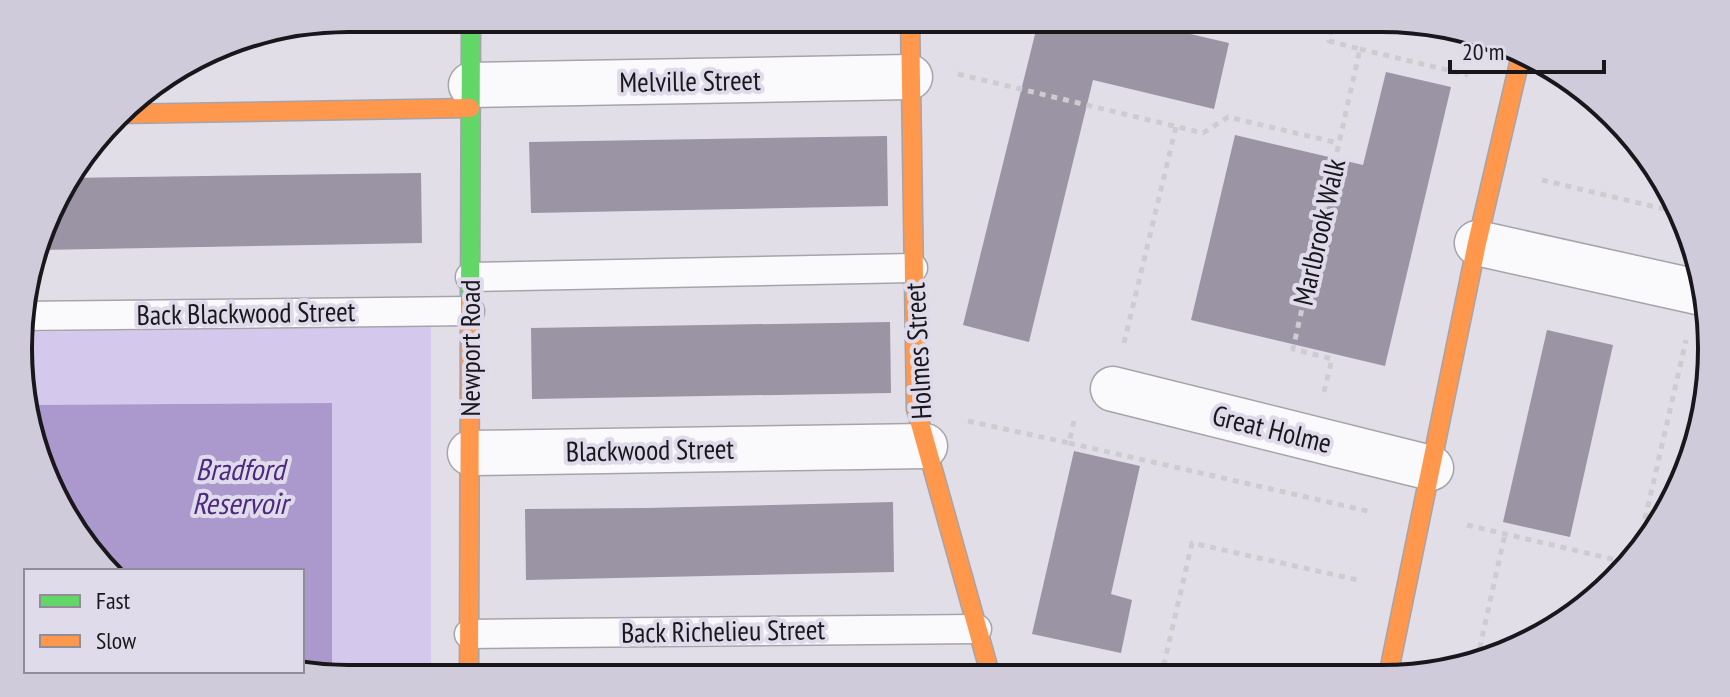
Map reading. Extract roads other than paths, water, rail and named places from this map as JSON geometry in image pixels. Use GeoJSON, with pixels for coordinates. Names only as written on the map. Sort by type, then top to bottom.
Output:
{"type":"FeatureCollection","features":[{"type":"Feature","properties":{"kind":"street","name":"Newport Road"},"geometry":{"type":"LineString","coordinates":[[469,665],[471,32]]}},
{"type":"Feature","properties":{"kind":"street","name":"Holmes Street"},"geometry":{"type":"LineString","coordinates":[[910,32],[913,268],[921,427],[988,665]]}},
{"type":"Feature","properties":{"kind":"street"},"geometry":{"type":"LineString","coordinates":[[1390,665],[1477,243],[1519,64]]}},
{"type":"Feature","properties":{"kind":"street","name":"Melville Street"},"geometry":{"type":"LineString","coordinates":[[138,113],[910,70]]}},
{"type":"Feature","properties":{"kind":"street"},"geometry":{"type":"LineString","coordinates":[[1477,243],[1693,292]]}},
{"type":"Feature","properties":{"kind":"street","name":"Great Holme"},"geometry":{"type":"LineString","coordinates":[[1113,389],[1431,468]]}},
{"type":"Feature","properties":{"kind":"street","name":"Blackwood Street"},"geometry":{"type":"LineString","coordinates":[[470,453],[921,427]]}},
{"type":"Feature","properties":{"kind":"lane"},"geometry":{"type":"LineString","coordinates":[[470,277],[913,268]]}},
{"type":"Feature","properties":{"kind":"lane","name":"Back Blackwood Street"},"geometry":{"type":"LineString","coordinates":[[34,316],[470,311]]}},
{"type":"Feature","properties":{"kind":"lane","name":"Back Richelieu Street"},"geometry":{"type":"LineString","coordinates":[[469,634],[977,629]]}},
{"type":"Feature","properties":{"kind":"water","name":"Bradford Reservoir"},"geometry":{"type":"Polygon","coordinates":[[[332,403],[332,664],[304,662],[304,569],[122,569],[97,541],[74,507],[56,470],[37,405],[332,403]]]}}]}
